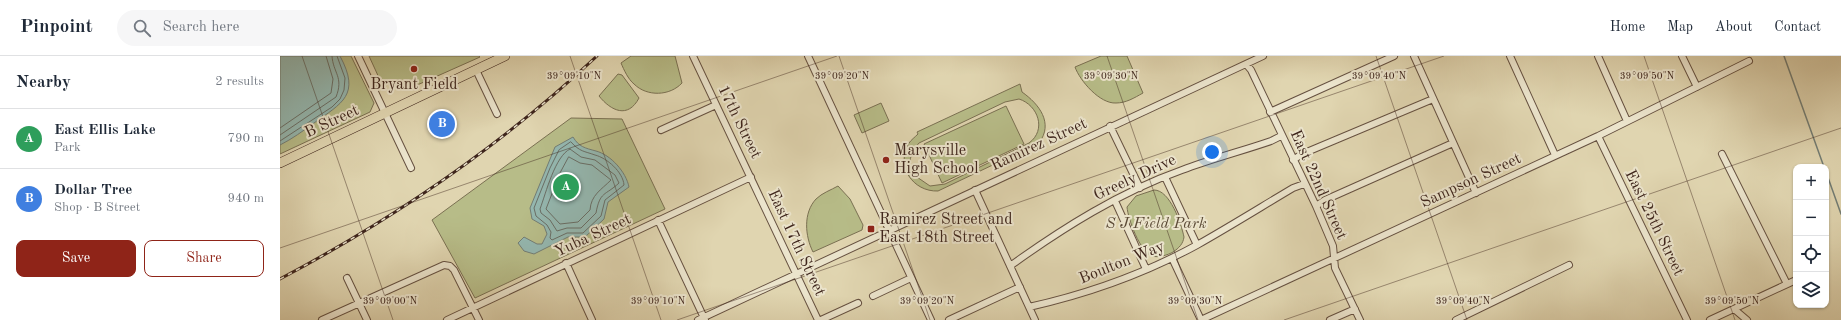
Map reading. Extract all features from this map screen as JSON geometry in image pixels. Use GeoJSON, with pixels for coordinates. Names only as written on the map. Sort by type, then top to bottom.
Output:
{"type":"FeatureCollection","features":[{"type":"Feature","properties":{"kind":"highway","name":"B Street"},"geometry":{"type":"LineString","coordinates":[[280,163],[505,56]]}},
{"type":"Feature","properties":{"kind":"street"},"geometry":{"type":"LineString","coordinates":[[358,56],[384,114],[411,168]]}},
{"type":"Feature","properties":{"kind":"street","name":"17th Street"},"geometry":{"type":"LineString","coordinates":[[693,56],[751,177]]}},
{"type":"Feature","properties":{"kind":"street"},"geometry":{"type":"LineString","coordinates":[[808,56],[931,320]]}},
{"type":"Feature","properties":{"kind":"street","name":"Ramirez Street"},"geometry":{"type":"LineString","coordinates":[[702,319],[1110,126],[1262,56]]}},
{"type":"Feature","properties":{"kind":"street"},"geometry":{"type":"LineString","coordinates":[[1270,112],[1394,56]]}},
{"type":"Feature","properties":{"kind":"street"},"geometry":{"type":"LineString","coordinates":[[1414,56],[1476,193]]}},
{"type":"Feature","properties":{"kind":"street"},"geometry":{"type":"LineString","coordinates":[[1510,56],[1555,155]]}},
{"type":"Feature","properties":{"kind":"street"},"geometry":{"type":"LineString","coordinates":[[1598,56],[1627,121]]}},
{"type":"Feature","properties":{"kind":"street"},"geometry":{"type":"LineString","coordinates":[[1682,56],[1697,87]]}},
{"type":"Feature","properties":{"kind":"street","name":"Sampson Street"},"geometry":{"type":"LineString","coordinates":[[1201,320],[1334,257],[1598,136],[1749,61]]}},
{"type":"Feature","properties":{"kind":"street","name":"East 22nd Street"},"geometry":{"type":"LineString","coordinates":[[1246,64],[1251,70],[1281,136],[1316,206],[1333,246],[1335,268],[1360,320]]}},
{"type":"Feature","properties":{"kind":"street"},"geometry":{"type":"LineString","coordinates":[[476,70],[497,114]]}},
{"type":"Feature","properties":{"kind":"street"},"geometry":{"type":"LineString","coordinates":[[1293,160],[1302,154],[1433,99]]}},
{"type":"Feature","properties":{"kind":"street"},"geometry":{"type":"LineString","coordinates":[[661,130],[716,105]]}},
{"type":"Feature","properties":{"kind":"street"},"geometry":{"type":"LineString","coordinates":[[1110,126],[1140,188]]}},
{"type":"Feature","properties":{"kind":"street","name":"Greely Drive"},"geometry":{"type":"LineString","coordinates":[[1010,266],[1060,232],[1140,188],[1182,169],[1272,141],[1281,136]]}},
{"type":"Feature","properties":{"kind":"street","name":"East 25th Street"},"geometry":{"type":"LineString","coordinates":[[1598,136],[1686,320]]}},
{"type":"Feature","properties":{"kind":"street"},"geometry":{"type":"LineString","coordinates":[[1316,206],[1325,200],[1453,143]]}},
{"type":"Feature","properties":{"kind":"street"},"geometry":{"type":"LineString","coordinates":[[1722,154],[1786,284]]}},
{"type":"Feature","properties":{"kind":"street","name":"Yuba Street"},"geometry":{"type":"LineString","coordinates":[[447,320],[751,177]]}},
{"type":"Feature","properties":{"kind":"street","name":"East 17th Street"},"geometry":{"type":"LineString","coordinates":[[751,177],[819,320]]}},
{"type":"Feature","properties":{"kind":"street"},"geometry":{"type":"LineString","coordinates":[[1165,177],[1196,245]]}},
{"type":"Feature","properties":{"kind":"street","name":"Boulton Way"},"geometry":{"type":"LineString","coordinates":[[1029,307],[1087,292],[1172,258],[1293,188],[1304,184]]}},
{"type":"Feature","properties":{"kind":"street"},"geometry":{"type":"LineString","coordinates":[[974,190],[1035,320]]}},
{"type":"Feature","properties":{"kind":"street"},"geometry":{"type":"LineString","coordinates":[[1115,201],[1146,269]]}},
{"type":"Feature","properties":{"kind":"street"},"geometry":{"type":"LineString","coordinates":[[658,220],[702,319]]}},
{"type":"Feature","properties":{"kind":"street"},"geometry":{"type":"LineString","coordinates":[[1172,258],[1201,320]]}},
{"type":"Feature","properties":{"kind":"street"},"geometry":{"type":"LineString","coordinates":[[566,263],[592,320]]}},
{"type":"Feature","properties":{"kind":"street"},"geometry":{"type":"LineString","coordinates":[[1456,320],[1569,265]]}},
{"type":"Feature","properties":{"kind":"street"},"geometry":{"type":"LineString","coordinates":[[322,320],[438,266],[450,266],[457,275],[480,320]]}},
{"type":"Feature","properties":{"kind":"street"},"geometry":{"type":"LineString","coordinates":[[347,278],[367,320]]}},
{"type":"Feature","properties":{"kind":"street"},"geometry":{"type":"LineString","coordinates":[[872,296],[911,278]]}},
{"type":"Feature","properties":{"kind":"street"},"geometry":{"type":"LineString","coordinates":[[1710,320],[1793,281]]}},
{"type":"Feature","properties":{"kind":"street"},"geometry":{"type":"LineString","coordinates":[[949,320],[1020,287]]}},
{"type":"Feature","properties":{"kind":"street"},"geometry":{"type":"LineString","coordinates":[[819,320],[858,303]]}},
{"type":"Feature","properties":{"kind":"street"},"geometry":{"type":"LineString","coordinates":[[1330,320],[1355,309]]}},
{"type":"Feature","properties":{"kind":"street"},"geometry":{"type":"LineString","coordinates":[[1734,309],[1747,320]]}},
{"type":"Feature","properties":{"kind":"green space"},"geometry":{"type":"Polygon","coordinates":[[[280,56],[351,56],[374,103],[370,112],[280,154],[280,56]]]}},
{"type":"Feature","properties":{"kind":"green space","name":"Bryant Field"},"geometry":{"type":"Polygon","coordinates":[[[369,56],[480,57],[406,90],[380,80],[369,56]]]}},
{"type":"Feature","properties":{"kind":"green space"},"geometry":{"type":"Polygon","coordinates":[[[631,56],[675,56],[682,83],[671,90],[658,93],[652,93],[639,88],[630,80],[621,63],[631,56]]]}},
{"type":"Feature","properties":{"kind":"green space"},"geometry":{"type":"Polygon","coordinates":[[[1101,56],[1127,56],[1143,93],[1127,101],[1116,103],[1104,100],[1091,91],[1081,79],[1075,67],[1101,56]]]}},
{"type":"Feature","properties":{"kind":"green space"},"geometry":{"type":"Polygon","coordinates":[[[618,74],[622,75],[639,98],[635,105],[625,111],[614,109],[599,96],[618,74]]]}},
{"type":"Feature","properties":{"kind":"green space"},"geometry":{"type":"Polygon","coordinates":[[[1020,84],[1022,92],[1039,108],[1045,121],[1043,136],[1039,143],[938,191],[921,187],[914,182],[905,169],[905,152],[909,143],[918,134],[917,132],[1020,84]],[[1019,99],[1005,102],[919,143],[910,158],[910,167],[914,175],[930,186],[945,184],[1029,143],[1035,138],[1039,125],[1035,112],[1026,102],[1019,99]]]}},
{"type":"Feature","properties":{"kind":"green space"},"geometry":{"type":"Polygon","coordinates":[[[881,103],[889,121],[862,133],[854,115],[881,103]]]}},
{"type":"Feature","properties":{"kind":"green space"},"geometry":{"type":"Polygon","coordinates":[[[1006,106],[1024,144],[942,183],[924,144],[1006,106]]]}},
{"type":"Feature","properties":{"kind":"green space"},"geometry":{"type":"Polygon","coordinates":[[[571,118],[622,119],[665,209],[475,298],[432,220],[571,118]]]}},
{"type":"Feature","properties":{"kind":"green space"},"geometry":{"type":"Polygon","coordinates":[[[838,186],[850,199],[863,225],[862,230],[813,252],[807,232],[807,218],[809,211],[818,197],[838,186]]]}},
{"type":"Feature","properties":{"kind":"green space","name":"S J Field Park"},"geometry":{"type":"Polygon","coordinates":[[[1154,190],[1160,191],[1170,201],[1184,237],[1182,244],[1171,253],[1157,257],[1148,253],[1139,242],[1132,227],[1127,207],[1136,196],[1154,190]]]}},
{"type":"Feature","properties":{"kind":"water"},"geometry":{"type":"Polygon","coordinates":[[[280,56],[340,56],[349,80],[345,97],[333,110],[302,132],[280,145],[280,56]]]}},
{"type":"Feature","properties":{"kind":"water"},"geometry":{"type":"Polygon","coordinates":[[[573,137],[583,147],[602,153],[612,160],[625,176],[629,187],[608,202],[604,219],[585,237],[568,237],[534,254],[524,251],[518,243],[524,237],[537,244],[542,244],[547,234],[544,226],[532,219],[530,208],[555,147],[573,137]]]}},
{"type":"Feature","properties":{"kind":"waterway"},"geometry":{"type":"LineString","coordinates":[[1784,56],[1823,164]]}},
{"type":"Feature","properties":{"kind":"waterway"},"geometry":{"type":"LineString","coordinates":[[1829,180],[1841,214]]}},
{"type":"Feature","properties":{"kind":"railway"},"geometry":{"type":"LineString","coordinates":[[280,279],[365,231],[446,178],[524,120],[597,56]]}},
{"type":"Feature","properties":{"kind":"place","name":"Bryant Field"},"geometry":{"type":"Point","coordinates":[414,69]}},
{"type":"Feature","properties":{"kind":"place","name":"Dollar Tree"},"geometry":{"type":"Point","coordinates":[442,124]}},
{"type":"Feature","properties":{"kind":"place","name":"Marysville High School"},"geometry":{"type":"Point","coordinates":[886,160]}},
{"type":"Feature","properties":{"kind":"place","name":"East Ellis Lake"},"geometry":{"type":"Point","coordinates":[566,187]}},
{"type":"Feature","properties":{"kind":"place","name":"Ramirez Street and East 18th Street"},"geometry":{"type":"Point","coordinates":[871,229]}}]}
